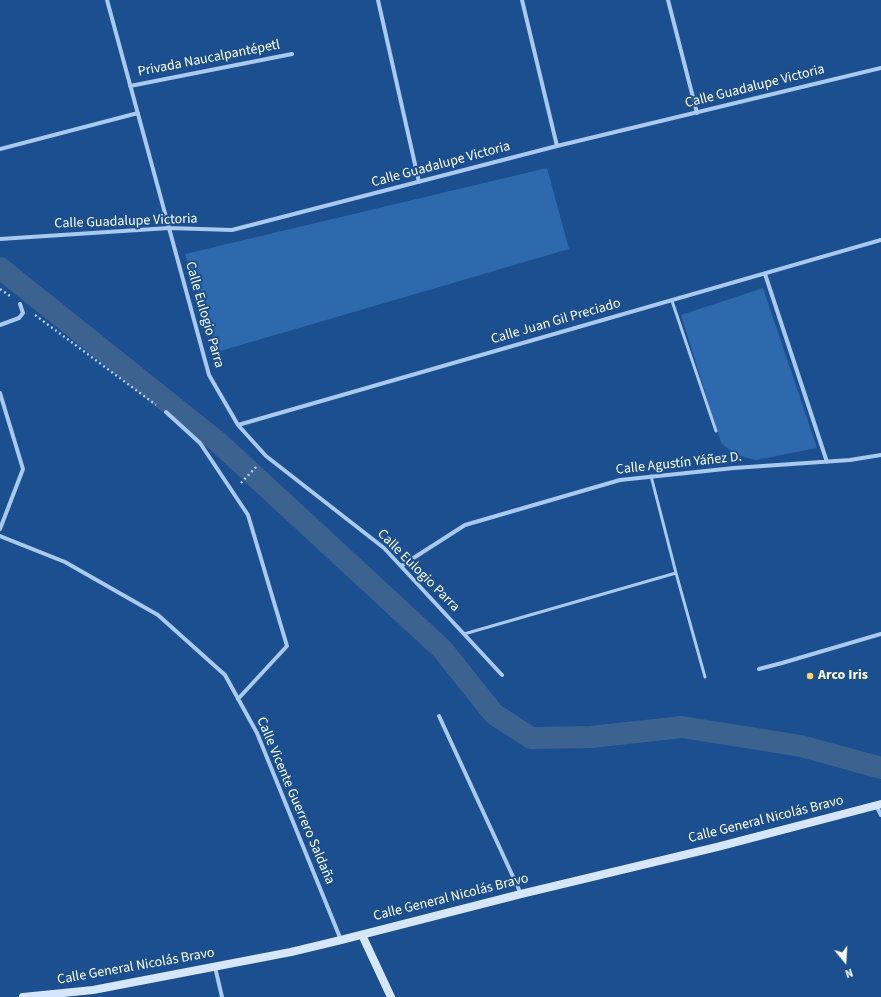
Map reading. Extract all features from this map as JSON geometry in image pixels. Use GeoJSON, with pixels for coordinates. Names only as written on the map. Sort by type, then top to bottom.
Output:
{"type":"FeatureCollection","features":[{"type":"Feature","properties":{"kind":"street","name":"Calle Eulogio Parra"},"geometry":{"type":"LineString","coordinates":[[107,0],[209,375],[238,425],[266,456],[384,548],[502,675]]}},
{"type":"Feature","properties":{"kind":"street"},"geometry":{"type":"LineString","coordinates":[[378,0],[419,182]]}},
{"type":"Feature","properties":{"kind":"street"},"geometry":{"type":"LineString","coordinates":[[522,0],[557,146]]}},
{"type":"Feature","properties":{"kind":"street"},"geometry":{"type":"LineString","coordinates":[[668,0],[697,113]]}},
{"type":"Feature","properties":{"kind":"street","name":"Privada Naucalpantépetl"},"geometry":{"type":"LineString","coordinates":[[130,86],[292,54]]}},
{"type":"Feature","properties":{"kind":"street","name":"Calle Guadalupe Victoria"},"geometry":{"type":"LineString","coordinates":[[0,239],[169,228],[232,230],[557,146],[881,68]]}},
{"type":"Feature","properties":{"kind":"street"},"geometry":{"type":"LineString","coordinates":[[0,149],[138,113]]}},
{"type":"Feature","properties":{"kind":"street","name":"Calle Juan Gil Preciado"},"geometry":{"type":"LineString","coordinates":[[238,425],[881,240]]}},
{"type":"Feature","properties":{"kind":"street"},"geometry":{"type":"LineString","coordinates":[[765,274],[827,462]]}},
{"type":"Feature","properties":{"kind":"street"},"geometry":{"type":"LineString","coordinates":[[0,325],[19,318],[23,313],[20,304]]}},
{"type":"Feature","properties":{"kind":"street"},"geometry":{"type":"LineString","coordinates":[[0,393],[24,469],[0,528]]}},
{"type":"Feature","properties":{"kind":"street"},"geometry":{"type":"LineString","coordinates":[[166,412],[200,443],[248,515],[287,646],[238,699]]}},
{"type":"Feature","properties":{"kind":"street","name":"Calle Agustín Yáñez D."},"geometry":{"type":"LineString","coordinates":[[401,566],[465,525],[620,480],[734,468],[850,460],[881,455]]}},
{"type":"Feature","properties":{"kind":"street","name":"Calle Vicente Guerrero Saldaña"},"geometry":{"type":"LineString","coordinates":[[0,536],[65,562],[158,615],[225,675],[257,733],[341,940]]}},
{"type":"Feature","properties":{"kind":"street"},"geometry":{"type":"LineString","coordinates":[[759,669],[881,634]]}},
{"type":"Feature","properties":{"kind":"street"},"geometry":{"type":"LineString","coordinates":[[439,716],[521,894]]}},
{"type":"Feature","properties":{"kind":"street"},"geometry":{"type":"LineString","coordinates":[[878,804],[881,815]]}},
{"type":"Feature","properties":{"kind":"street","name":"Calle General Nicolás Bravo"},"geometry":{"type":"LineString","coordinates":[[23,997],[94,993],[291,952],[521,894],[717,847],[878,804]]}},
{"type":"Feature","properties":{"kind":"street"},"geometry":{"type":"LineString","coordinates":[[362,935],[391,997]]}},
{"type":"Feature","properties":{"kind":"street"},"geometry":{"type":"LineString","coordinates":[[215,967],[222,997]]}},
{"type":"Feature","properties":{"kind":"lane"},"geometry":{"type":"LineString","coordinates":[[672,301],[716,431]]}},
{"type":"Feature","properties":{"kind":"lane"},"geometry":{"type":"LineString","coordinates":[[651,476],[705,677]]}},
{"type":"Feature","properties":{"kind":"lane"},"geometry":{"type":"LineString","coordinates":[[464,634],[676,573]]}},
{"type":"Feature","properties":{"kind":"path"},"geometry":{"type":"LineString","coordinates":[[0,289],[166,412]]}},
{"type":"Feature","properties":{"kind":"path"},"geometry":{"type":"LineString","coordinates":[[239,485],[255,467]]}},
{"type":"Feature","properties":{"kind":"shaded area"},"geometry":{"type":"Polygon","coordinates":[[[547,168],[569,249],[217,352],[185,254],[547,168]]]}},
{"type":"Feature","properties":{"kind":"shaded area"},"geometry":{"type":"Polygon","coordinates":[[[763,288],[817,448],[756,460],[736,455],[721,443],[681,315],[763,288]]]}},
{"type":"Feature","properties":{"kind":"waterway"},"geometry":{"type":"LineString","coordinates":[[0,268],[219,443],[442,649],[494,714],[531,738],[591,737],[682,727],[801,746],[881,768]]}},
{"type":"Feature","properties":{"kind":"place","name":"Arco Iris"},"geometry":{"type":"Point","coordinates":[810,676]}}]}
